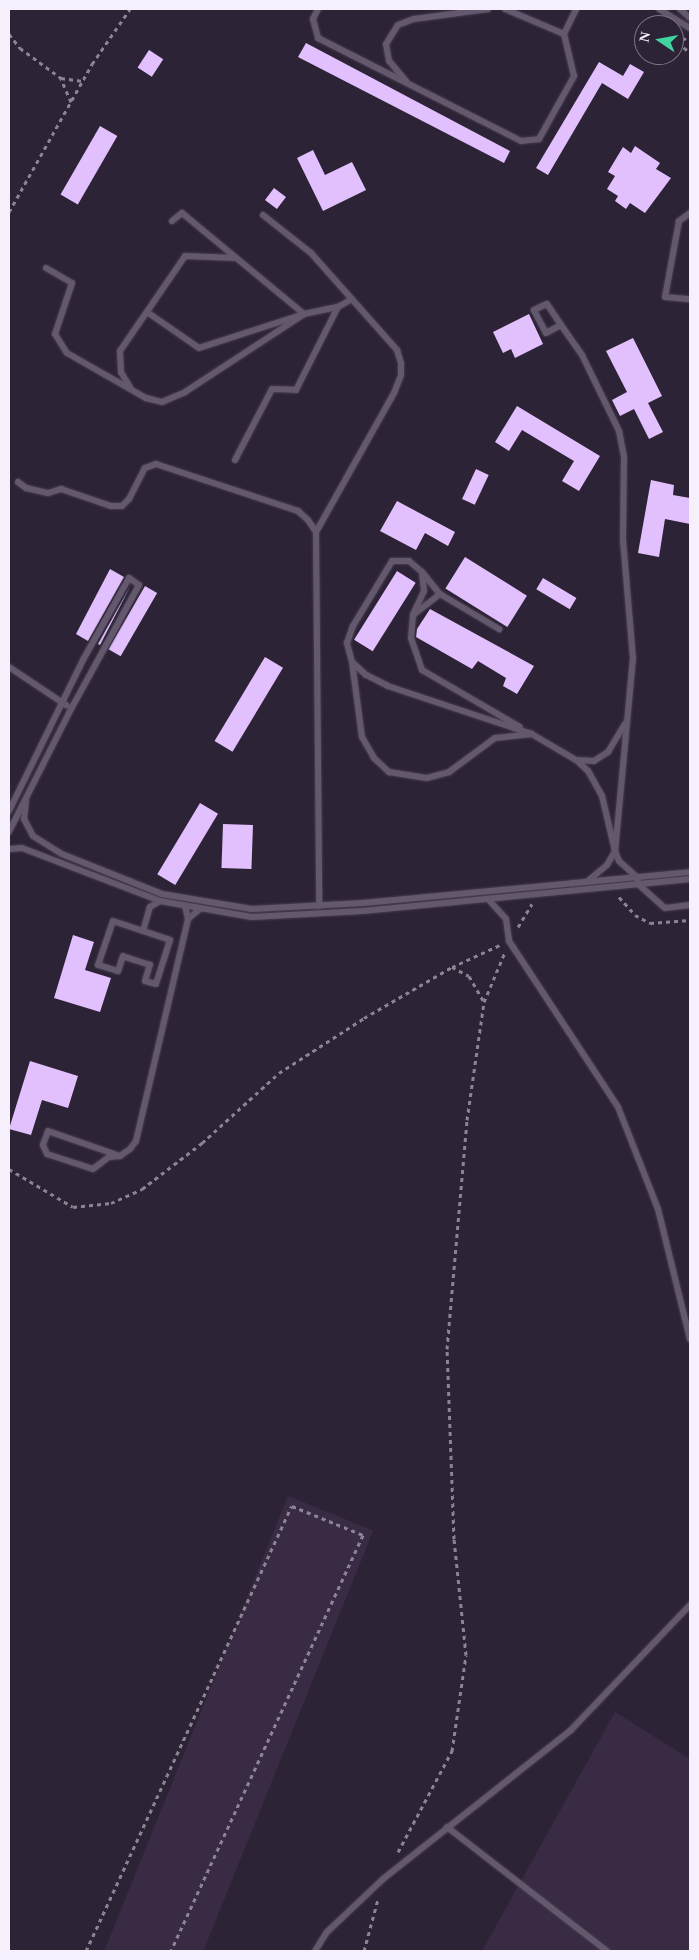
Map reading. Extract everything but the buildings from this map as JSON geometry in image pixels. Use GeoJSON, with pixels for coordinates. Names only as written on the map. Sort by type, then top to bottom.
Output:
{"type":"FeatureCollection","features":[{"type":"Feature","properties":{"kind":"lane"},"geometry":{"type":"LineString","coordinates":[[318,9],[312,19],[318,38],[521,141],[539,139],[574,76],[564,34],[576,9]]}},
{"type":"Feature","properties":{"kind":"lane"},"geometry":{"type":"LineString","coordinates":[[408,84],[389,61],[386,44],[398,25],[414,19],[488,9]]}},
{"type":"Feature","properties":{"kind":"lane"},"geometry":{"type":"LineString","coordinates":[[505,9],[564,34]]}},
{"type":"Feature","properties":{"kind":"lane"},"geometry":{"type":"LineString","coordinates":[[659,9],[690,28]]}},
{"type":"Feature","properties":{"kind":"lane"},"geometry":{"type":"LineString","coordinates":[[680,9],[690,18]]}},
{"type":"Feature","properties":{"kind":"lane"},"geometry":{"type":"LineString","coordinates":[[172,221],[182,213],[304,314]]}},
{"type":"Feature","properties":{"kind":"lane"},"geometry":{"type":"LineString","coordinates":[[690,214],[679,220],[665,297],[690,299]]}},
{"type":"Feature","properties":{"kind":"lane"},"geometry":{"type":"LineString","coordinates":[[263,215],[311,253],[397,350],[401,375],[362,452],[316,532],[319,906]]}},
{"type":"Feature","properties":{"kind":"lane"},"geometry":{"type":"LineString","coordinates":[[131,388],[121,372],[120,351],[186,256],[236,258]]}},
{"type":"Feature","properties":{"kind":"lane"},"geometry":{"type":"LineString","coordinates":[[46,268],[72,283],[55,334],[67,353],[146,398],[162,402],[185,392],[304,314]]}},
{"type":"Feature","properties":{"kind":"lane"},"geometry":{"type":"LineString","coordinates":[[147,312],[199,348],[304,314],[338,307],[352,299]]}},
{"type":"Feature","properties":{"kind":"lane"},"geometry":{"type":"LineString","coordinates":[[561,325],[546,333],[534,310],[547,304],[582,355],[619,431],[624,457],[624,540],[633,658],[615,851],[607,865],[586,882]]}},
{"type":"Feature","properties":{"kind":"lane"},"geometry":{"type":"LineString","coordinates":[[235,460],[272,389],[296,390],[338,307]]}},
{"type":"Feature","properties":{"kind":"lane"},"geometry":{"type":"LineString","coordinates":[[18,482],[26,488],[48,493],[61,489],[111,506],[122,506],[129,499],[145,468],[156,464],[298,511],[316,532]]}},
{"type":"Feature","properties":{"kind":"lane"},"geometry":{"type":"LineString","coordinates":[[499,629],[440,594],[422,572],[409,561],[392,561],[353,626],[347,643],[352,662],[362,737],[374,758],[389,772],[427,778],[450,772],[495,738],[532,734]]}},
{"type":"Feature","properties":{"kind":"lane"},"geometry":{"type":"LineString","coordinates":[[422,572],[424,592],[413,615],[411,638],[422,670],[576,760],[588,771],[602,796],[619,861],[637,877],[638,884],[665,908],[690,905]]}},
{"type":"Feature","properties":{"kind":"lane"},"geometry":{"type":"LineString","coordinates":[[9,811],[64,704],[84,658],[129,578],[140,585],[71,709],[9,832]]}},
{"type":"Feature","properties":{"kind":"lane"},"geometry":{"type":"LineString","coordinates":[[413,615],[440,594]]}},
{"type":"Feature","properties":{"kind":"lane"},"geometry":{"type":"LineString","coordinates":[[352,662],[366,675],[388,686],[532,734]]}},
{"type":"Feature","properties":{"kind":"lane"},"geometry":{"type":"LineString","coordinates":[[9,667],[71,709]]}},
{"type":"Feature","properties":{"kind":"lane"},"geometry":{"type":"LineString","coordinates":[[576,760],[594,761],[608,752],[627,721]]}},
{"type":"Feature","properties":{"kind":"lane"},"geometry":{"type":"LineString","coordinates":[[26,801],[24,819],[33,836],[62,854],[162,894],[252,909],[319,906],[690,872]]}},
{"type":"Feature","properties":{"kind":"lane"},"geometry":{"type":"LineString","coordinates":[[9,849],[22,848],[160,901],[252,916],[298,915],[488,899],[690,879]]}},
{"type":"Feature","properties":{"kind":"lane"},"geometry":{"type":"LineString","coordinates":[[144,896],[150,907]]}},
{"type":"Feature","properties":{"kind":"lane"},"geometry":{"type":"LineString","coordinates":[[488,899],[506,919],[510,941],[618,1107],[658,1209],[690,1339]]}},
{"type":"Feature","properties":{"kind":"lane"},"geometry":{"type":"LineString","coordinates":[[143,931],[150,907],[160,901]]}},
{"type":"Feature","properties":{"kind":"lane"},"geometry":{"type":"LineString","coordinates":[[120,1156],[48,1131],[43,1146],[47,1154],[93,1169],[109,1157],[120,1156],[136,1140],[188,919],[184,906]]}},
{"type":"Feature","properties":{"kind":"lane"},"geometry":{"type":"LineString","coordinates":[[188,919],[201,908]]}},
{"type":"Feature","properties":{"kind":"lane"},"geometry":{"type":"LineString","coordinates":[[113,921],[143,931],[170,940],[156,984],[145,981],[150,965],[123,956],[118,971],[98,964],[113,921]]}},
{"type":"Feature","properties":{"kind":"lane"},"geometry":{"type":"LineString","coordinates":[[315,1951],[327,1932],[384,1879],[570,1730],[690,1605]]}},
{"type":"Feature","properties":{"kind":"lane"},"geometry":{"type":"LineString","coordinates":[[447,1827],[607,1951]]}},
{"type":"Feature","properties":{"kind":"path"},"geometry":{"type":"LineString","coordinates":[[9,212],[83,81],[130,9]]}},
{"type":"Feature","properties":{"kind":"path"},"geometry":{"type":"LineString","coordinates":[[9,34],[20,48],[61,78],[83,81]]}},
{"type":"Feature","properties":{"kind":"path"},"geometry":{"type":"LineString","coordinates":[[690,36],[678,42],[690,53]]}},
{"type":"Feature","properties":{"kind":"path"},"geometry":{"type":"LineString","coordinates":[[61,78],[71,102]]}},
{"type":"Feature","properties":{"kind":"path"},"geometry":{"type":"LineString","coordinates":[[614,892],[635,915],[650,923],[690,920]]}},
{"type":"Feature","properties":{"kind":"path"},"geometry":{"type":"LineString","coordinates":[[397,1854],[452,1751],[466,1655],[454,1539],[447,1349],[467,1120],[484,1002],[510,941],[538,894]]}},
{"type":"Feature","properties":{"kind":"path"},"geometry":{"type":"LineString","coordinates":[[9,1169],[72,1207],[111,1203],[142,1189],[202,1143],[279,1073],[364,1018],[452,967],[510,941]]}},
{"type":"Feature","properties":{"kind":"path"},"geometry":{"type":"LineString","coordinates":[[452,967],[470,976],[484,1002]]}},
{"type":"Feature","properties":{"kind":"path"},"geometry":{"type":"LineString","coordinates":[[86,1951],[292,1506],[363,1535],[171,1951]]}},
{"type":"Feature","properties":{"kind":"path"},"geometry":{"type":"LineString","coordinates":[[364,1951],[384,1879]]}},
{"type":"Feature","properties":{"kind":"shaded area"},"geometry":{"type":"Polygon","coordinates":[[[288,1496],[373,1530],[203,1951],[104,1951],[288,1496]]]}},
{"type":"Feature","properties":{"kind":"shaded area"},"geometry":{"type":"Polygon","coordinates":[[[615,1712],[690,1759],[690,1951],[482,1951],[615,1712]]]}}]}
